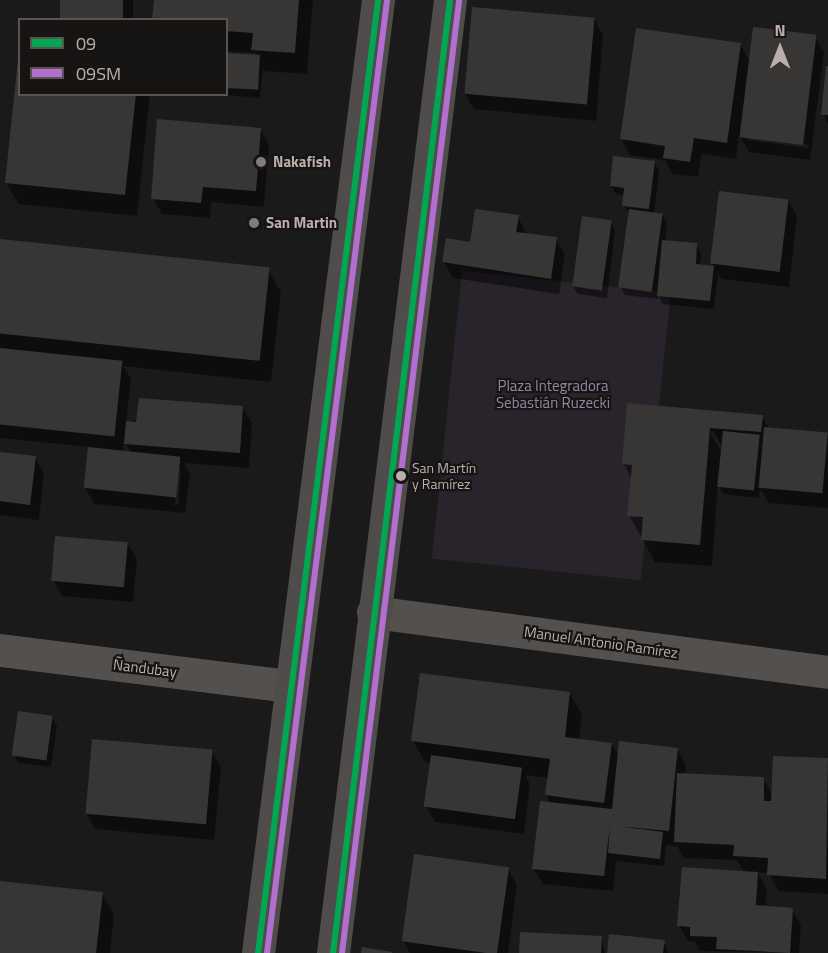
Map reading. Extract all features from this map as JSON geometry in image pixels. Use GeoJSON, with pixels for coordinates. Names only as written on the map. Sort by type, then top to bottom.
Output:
{"type":"FeatureCollection","features":[{"type":"Feature","properties":{"kind":"main road"},"geometry":{"type":"LineString","coordinates":[[258,953],[378,0]]}},
{"type":"Feature","properties":{"kind":"main road"},"geometry":{"type":"LineString","coordinates":[[333,953],[373,612],[450,0]]}},
{"type":"Feature","properties":{"kind":"street","name":"Manuel Antonio Ramírez"},"geometry":{"type":"LineString","coordinates":[[373,612],[828,672]]}},
{"type":"Feature","properties":{"kind":"street","name":"Ñandubay"},"geometry":{"type":"LineString","coordinates":[[0,650],[290,686]]}},
{"type":"Feature","properties":{"kind":"green space","name":"Plaza Integradora Sebastián Ruzecki"},"geometry":{"type":"Polygon","coordinates":[[[462,271],[671,293],[641,580],[432,558],[462,271]]]}},
{"type":"Feature","properties":{"kind":"building"},"geometry":{"type":"Polygon","coordinates":[[[60,0],[123,0],[123,18],[60,18],[60,0]]]}},
{"type":"Feature","properties":{"kind":"building"},"geometry":{"type":"Polygon","coordinates":[[[154,0],[299,0],[295,53],[251,50],[253,33],[228,31],[228,18],[152,18],[154,0]]]}},
{"type":"Feature","properties":{"kind":"building"},"geometry":{"type":"Polygon","coordinates":[[[472,7],[595,18],[587,104],[464,94],[472,7]]]}},
{"type":"Feature","properties":{"kind":"building"},"geometry":{"type":"Polygon","coordinates":[[[753,27],[817,35],[803,145],[739,137],[753,27]]]}},
{"type":"Feature","properties":{"kind":"building"},"geometry":{"type":"Polygon","coordinates":[[[636,28],[741,43],[727,143],[694,138],[690,162],[663,158],[665,146],[620,139],[636,28]]]}},
{"type":"Feature","properties":{"kind":"building"},"geometry":{"type":"Polygon","coordinates":[[[228,53],[260,55],[258,90],[228,88],[228,53]]]}},
{"type":"Feature","properties":{"kind":"building"},"geometry":{"type":"Polygon","coordinates":[[[18,59],[18,96],[136,96],[125,195],[5,183],[18,59]]]}},
{"type":"Feature","properties":{"kind":"building"},"geometry":{"type":"Polygon","coordinates":[[[826,66],[828,66],[828,115],[821,115],[826,66]]]}},
{"type":"Feature","properties":{"kind":"building"},"geometry":{"type":"Polygon","coordinates":[[[157,119],[261,128],[256,191],[203,187],[201,203],[151,199],[157,119]]]}},
{"type":"Feature","properties":{"kind":"building"},"geometry":{"type":"Polygon","coordinates":[[[613,156],[655,161],[649,209],[622,206],[624,188],[610,186],[613,156]]]}},
{"type":"Feature","properties":{"kind":"building"},"geometry":{"type":"Polygon","coordinates":[[[719,191],[788,200],[780,272],[710,263],[719,191]]]}},
{"type":"Feature","properties":{"kind":"building"},"geometry":{"type":"Polygon","coordinates":[[[475,209],[519,215],[516,232],[557,237],[551,279],[442,262],[446,238],[470,242],[475,209]]]}},
{"type":"Feature","properties":{"kind":"building"},"geometry":{"type":"Polygon","coordinates":[[[629,209],[663,214],[652,292],[618,287],[629,209]]]}},
{"type":"Feature","properties":{"kind":"building"},"geometry":{"type":"Polygon","coordinates":[[[582,216],[612,220],[602,290],[572,286],[582,216]]]}},
{"type":"Feature","properties":{"kind":"building"},"geometry":{"type":"Polygon","coordinates":[[[0,239],[270,267],[260,361],[0,334],[0,239]]]}},
{"type":"Feature","properties":{"kind":"building"},"geometry":{"type":"Polygon","coordinates":[[[662,240],[697,243],[696,264],[714,266],[710,301],[657,296],[662,240]]]}},
{"type":"Feature","properties":{"kind":"building"},"geometry":{"type":"Polygon","coordinates":[[[0,348],[122,361],[114,436],[0,424],[0,348]]]}},
{"type":"Feature","properties":{"kind":"building"},"geometry":{"type":"Polygon","coordinates":[[[139,398],[243,406],[240,453],[124,444],[126,421],[136,422],[139,398]]]}},
{"type":"Feature","properties":{"kind":"building"},"geometry":{"type":"Polygon","coordinates":[[[627,403],[763,415],[761,432],[710,428],[700,545],[641,540],[643,517],[627,516],[632,465],[622,464],[627,403]]]}},
{"type":"Feature","properties":{"kind":"building"},"geometry":{"type":"Polygon","coordinates":[[[764,427],[828,433],[822,493],[759,488],[764,427]]]}},
{"type":"Feature","properties":{"kind":"building"},"geometry":{"type":"Polygon","coordinates":[[[723,431],[760,435],[754,491],[717,487],[723,431]]]}},
{"type":"Feature","properties":{"kind":"building"},"geometry":{"type":"Polygon","coordinates":[[[88,447],[180,457],[176,497],[84,488],[88,447]]]}},
{"type":"Feature","properties":{"kind":"building"},"geometry":{"type":"Polygon","coordinates":[[[0,452],[36,456],[30,505],[0,501],[0,452]]]}},
{"type":"Feature","properties":{"kind":"building"},"geometry":{"type":"Polygon","coordinates":[[[55,536],[128,542],[124,587],[51,581],[55,536]]]}},
{"type":"Feature","properties":{"kind":"building"},"geometry":{"type":"Polygon","coordinates":[[[420,673],[570,692],[565,737],[612,743],[604,803],[545,795],[550,759],[411,741],[420,673]]]}},
{"type":"Feature","properties":{"kind":"building"},"geometry":{"type":"Polygon","coordinates":[[[18,711],[53,716],[46,760],[12,756],[18,711]]]}},
{"type":"Feature","properties":{"kind":"building"},"geometry":{"type":"Polygon","coordinates":[[[92,739],[213,750],[206,824],[85,814],[92,739]]]}},
{"type":"Feature","properties":{"kind":"building"},"geometry":{"type":"Polygon","coordinates":[[[619,741],[678,748],[669,831],[617,826],[663,832],[660,859],[608,853],[610,825],[604,876],[532,869],[540,801],[612,809],[619,741]]]}},
{"type":"Feature","properties":{"kind":"building"},"geometry":{"type":"Polygon","coordinates":[[[431,755],[522,768],[515,819],[424,806],[431,755]]]}},
{"type":"Feature","properties":{"kind":"building"},"geometry":{"type":"Polygon","coordinates":[[[773,756],[828,758],[826,879],[767,875],[768,858],[733,856],[734,845],[674,842],[677,773],[764,777],[764,801],[771,801],[773,756]]]}},
{"type":"Feature","properties":{"kind":"building"},"geometry":{"type":"Polygon","coordinates":[[[414,854],[509,867],[497,953],[402,941],[414,854]]]}},
{"type":"Feature","properties":{"kind":"building"},"geometry":{"type":"Polygon","coordinates":[[[682,867],[758,872],[756,905],[793,908],[790,953],[716,949],[717,937],[690,936],[690,927],[677,926],[682,867]]]}},
{"type":"Feature","properties":{"kind":"building"},"geometry":{"type":"Polygon","coordinates":[[[0,881],[103,892],[96,953],[0,953],[0,881]]]}},
{"type":"Feature","properties":{"kind":"building"},"geometry":{"type":"Polygon","coordinates":[[[520,932],[602,936],[601,953],[519,953],[520,932]]]}},
{"type":"Feature","properties":{"kind":"building"},"geometry":{"type":"Polygon","coordinates":[[[609,934],[665,940],[663,953],[607,953],[609,934]]]}},
{"type":"Feature","properties":{"kind":"building"},"geometry":{"type":"Polygon","coordinates":[[[362,947],[392,952],[392,953],[361,953],[362,947]]]}},
{"type":"Feature","properties":{"kind":"transit line","name":"09"},"geometry":{"type":"LineString","coordinates":[[258,953],[378,0]]}},
{"type":"Feature","properties":{"kind":"transit line","name":"09"},"geometry":{"type":"LineString","coordinates":[[333,953],[450,0]]}},
{"type":"Feature","properties":{"kind":"transit line","name":"09SM"},"geometry":{"type":"LineString","coordinates":[[267,953],[387,1]]}},
{"type":"Feature","properties":{"kind":"transit line","name":"09SM"},"geometry":{"type":"LineString","coordinates":[[342,953],[459,1]]}},
{"type":"Feature","properties":{"kind":"place","name":"Nakafish"},"geometry":{"type":"Point","coordinates":[261,162]}},
{"type":"Feature","properties":{"kind":"place","name":"San Martin"},"geometry":{"type":"Point","coordinates":[254,223]}},
{"type":"Feature","properties":{"kind":"place","name":"San Martín y Ramírez"},"geometry":{"type":"Point","coordinates":[401,476]}}]}
